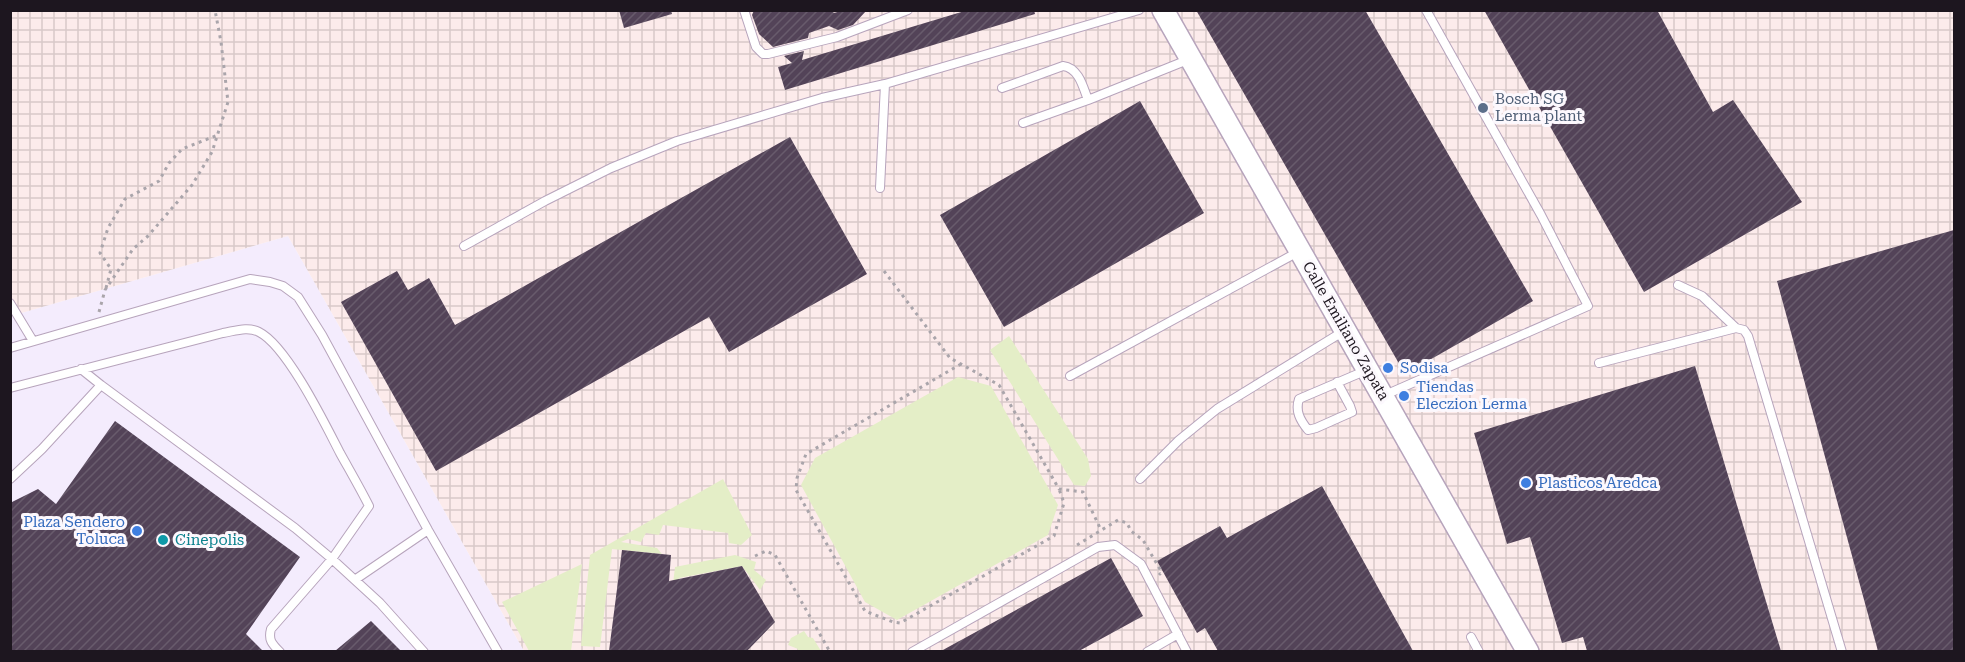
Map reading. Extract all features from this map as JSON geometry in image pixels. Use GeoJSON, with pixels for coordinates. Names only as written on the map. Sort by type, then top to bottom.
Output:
{"type":"FeatureCollection","features":[{"type":"Feature","properties":{"kind":"street","name":"Calle Emiliano Zapata"},"geometry":{"type":"LineString","coordinates":[[1163,10],[1528,651]]}},
{"type":"Feature","properties":{"kind":"lane"},"geometry":{"type":"LineString","coordinates":[[744,10],[756,47],[763,54],[768,54],[837,37],[908,10]]}},
{"type":"Feature","properties":{"kind":"lane"},"geometry":{"type":"LineString","coordinates":[[464,246],[611,168],[676,141],[822,98],[885,84],[1139,10]]}},
{"type":"Feature","properties":{"kind":"lane"},"geometry":{"type":"LineString","coordinates":[[1383,396],[1588,306],[1426,10]]}},
{"type":"Feature","properties":{"kind":"lane"},"geometry":{"type":"LineString","coordinates":[[1023,123],[1191,59]]}},
{"type":"Feature","properties":{"kind":"lane"},"geometry":{"type":"LineString","coordinates":[[1002,88],[1067,66],[1076,73],[1088,100]]}},
{"type":"Feature","properties":{"kind":"lane"},"geometry":{"type":"LineString","coordinates":[[880,188],[885,84]]}},
{"type":"Feature","properties":{"kind":"lane"},"geometry":{"type":"LineString","coordinates":[[1070,376],[1300,250]]}},
{"type":"Feature","properties":{"kind":"lane"},"geometry":{"type":"LineString","coordinates":[[10,348],[250,279],[283,286],[298,297],[322,334],[428,530],[498,651]]}},
{"type":"Feature","properties":{"kind":"lane"},"geometry":{"type":"LineString","coordinates":[[1678,285],[1702,296],[1736,328]]}},
{"type":"Feature","properties":{"kind":"lane"},"geometry":{"type":"LineString","coordinates":[[10,303],[33,342]]}},
{"type":"Feature","properties":{"kind":"lane"},"geometry":{"type":"LineString","coordinates":[[10,388],[248,328],[258,331],[267,338],[290,365],[314,404],[368,504],[368,509],[333,559],[271,629],[269,636],[271,644],[280,651]]}},
{"type":"Feature","properties":{"kind":"lane"},"geometry":{"type":"LineString","coordinates":[[1599,363],[1736,328],[1744,330],[1748,336],[1842,651]]}},
{"type":"Feature","properties":{"kind":"lane"},"geometry":{"type":"LineString","coordinates":[[1140,479],[1179,440],[1217,409],[1345,330]]}},
{"type":"Feature","properties":{"kind":"lane"},"geometry":{"type":"LineString","coordinates":[[81,369],[295,528],[333,559],[356,579],[424,651]]}},
{"type":"Feature","properties":{"kind":"lane"},"geometry":{"type":"LineString","coordinates":[[1337,382],[1352,412],[1308,430],[1296,408],[1299,399],[1337,382],[1368,369]]}},
{"type":"Feature","properties":{"kind":"lane"},"geometry":{"type":"LineString","coordinates":[[10,479],[42,449],[101,385]]}},
{"type":"Feature","properties":{"kind":"lane"},"geometry":{"type":"LineString","coordinates":[[356,579],[428,530]]}},
{"type":"Feature","properties":{"kind":"lane"},"geometry":{"type":"LineString","coordinates":[[912,651],[1103,546],[1115,545],[1141,564],[1187,651]]}},
{"type":"Feature","properties":{"kind":"lane"},"geometry":{"type":"LineString","coordinates":[[1147,651],[1178,634]]}},
{"type":"Feature","properties":{"kind":"lane"},"geometry":{"type":"LineString","coordinates":[[1471,637],[1479,651]]}},
{"type":"Feature","properties":{"kind":"path"},"geometry":{"type":"LineString","coordinates":[[105,290],[134,249],[192,185],[212,152],[228,102],[215,10]]}},
{"type":"Feature","properties":{"kind":"path"},"geometry":{"type":"LineString","coordinates":[[96,323],[111,269],[100,253],[108,228],[125,199],[159,181],[169,163],[182,149],[218,135]]}},
{"type":"Feature","properties":{"kind":"path"},"geometry":{"type":"LineString","coordinates":[[884,271],[950,357],[999,385],[1059,489],[1064,504],[1054,536],[900,623],[893,622],[865,611],[796,490],[797,478],[806,454],[961,364]]}},
{"type":"Feature","properties":{"kind":"path"},"geometry":{"type":"LineString","coordinates":[[1059,489],[1083,492],[1101,530]]}},
{"type":"Feature","properties":{"kind":"path"},"geometry":{"type":"LineString","coordinates":[[755,556],[766,551],[775,555],[830,651]]}},
{"type":"Feature","properties":{"kind":"shaded area"},"geometry":{"type":"Polygon","coordinates":[[[10,11],[1954,11],[1954,651],[524,651],[288,236],[11,316],[10,11]]]}},
{"type":"Feature","properties":{"kind":"shaded area"},"geometry":{"type":"Polygon","coordinates":[[[288,236],[524,651],[11,652],[11,316],[288,236]]]}},
{"type":"Feature","properties":{"kind":"green space"},"geometry":{"type":"Polygon","coordinates":[[[1009,336],[1088,459],[1091,476],[1085,486],[1074,485],[990,350],[1009,336]]]}},
{"type":"Feature","properties":{"kind":"green space"},"geometry":{"type":"Polygon","coordinates":[[[958,377],[991,386],[1058,505],[1048,535],[897,620],[865,602],[801,485],[815,458],[958,377]]]}},
{"type":"Feature","properties":{"kind":"green space"},"geometry":{"type":"Polygon","coordinates":[[[723,479],[752,535],[741,545],[729,543],[728,533],[663,525],[659,535],[646,533],[641,542],[628,539],[621,542],[657,548],[662,554],[612,549],[600,647],[581,646],[590,555],[723,479]]]}},
{"type":"Feature","properties":{"kind":"green space"},"geometry":{"type":"Polygon","coordinates":[[[735,555],[756,562],[754,570],[766,580],[760,590],[742,566],[679,578],[674,639],[666,643],[675,567],[735,555]]]}},
{"type":"Feature","properties":{"kind":"green space"},"geometry":{"type":"Polygon","coordinates":[[[582,564],[571,651],[529,651],[502,602],[582,564]]]}},
{"type":"Feature","properties":{"kind":"green space"},"geometry":{"type":"Polygon","coordinates":[[[804,631],[808,637],[813,638],[821,651],[797,651],[798,649],[788,645],[791,638],[804,631]]]}},
{"type":"Feature","properties":{"kind":"building"},"geometry":{"type":"Polygon","coordinates":[[[619,10],[671,10],[672,14],[624,28],[619,10]]]}},
{"type":"Feature","properties":{"kind":"building"},"geometry":{"type":"Polygon","coordinates":[[[754,10],[831,10],[834,13],[844,10],[867,10],[853,25],[838,30],[829,26],[809,33],[808,38],[773,47],[759,34],[752,15],[754,10]]]}},
{"type":"Feature","properties":{"kind":"building"},"geometry":{"type":"Polygon","coordinates":[[[968,10],[1034,10],[1035,14],[785,90],[778,67],[792,63],[784,56],[804,51],[802,60],[968,10]]]}},
{"type":"Feature","properties":{"kind":"building"},"geometry":{"type":"Polygon","coordinates":[[[1196,10],[1365,10],[1533,301],[1405,374],[1196,10]]]}},
{"type":"Feature","properties":{"kind":"building"},"geometry":{"type":"Polygon","coordinates":[[[1484,10],[1657,10],[1713,112],[1733,100],[1802,202],[1644,292],[1484,10]]]}},
{"type":"Feature","properties":{"kind":"building"},"geometry":{"type":"Polygon","coordinates":[[[1140,101],[1204,213],[1004,327],[940,215],[1140,101]]]}},
{"type":"Feature","properties":{"kind":"building"},"geometry":{"type":"Polygon","coordinates":[[[790,137],[867,274],[729,352],[709,317],[436,471],[341,302],[397,271],[408,290],[429,278],[455,325],[790,137]]]}},
{"type":"Feature","properties":{"kind":"building"},"geometry":{"type":"Polygon","coordinates":[[[1954,230],[1954,651],[1878,651],[1777,281],[1954,230]]]}},
{"type":"Feature","properties":{"kind":"building"},"geometry":{"type":"Polygon","coordinates":[[[1695,366],[1781,651],[1587,651],[1583,637],[1562,643],[1530,537],[1507,544],[1474,433],[1695,366]]]}},
{"type":"Feature","properties":{"kind":"building","name":"Plaza Sendero Toluca"},"geometry":{"type":"Polygon","coordinates":[[[115,421],[300,557],[246,634],[263,651],[10,651],[10,503],[38,489],[56,504],[115,421]]]}},
{"type":"Feature","properties":{"kind":"building"},"geometry":{"type":"Polygon","coordinates":[[[1322,486],[1413,651],[1218,651],[1205,628],[1197,633],[1157,561],[1220,526],[1227,538],[1322,486]]]}},
{"type":"Feature","properties":{"kind":"building"},"geometry":{"type":"Polygon","coordinates":[[[622,550],[671,555],[669,581],[742,566],[775,622],[747,651],[609,651],[622,550]]]}},
{"type":"Feature","properties":{"kind":"building"},"geometry":{"type":"Polygon","coordinates":[[[1111,558],[1143,616],[1079,651],[941,651],[1111,558]]]}},
{"type":"Feature","properties":{"kind":"building"},"geometry":{"type":"Polygon","coordinates":[[[371,621],[401,651],[335,651],[371,621]]]}},
{"type":"Feature","properties":{"kind":"place","name":"Bosch SG Lerma plant"},"geometry":{"type":"Point","coordinates":[1483,108]}},
{"type":"Feature","properties":{"kind":"place","name":"Sodisa"},"geometry":{"type":"Point","coordinates":[1388,368]}},
{"type":"Feature","properties":{"kind":"place","name":"Tiendas Eleczion Lerma"},"geometry":{"type":"Point","coordinates":[1404,396]}},
{"type":"Feature","properties":{"kind":"place","name":"Plasticos Aredca"},"geometry":{"type":"Point","coordinates":[1526,483]}},
{"type":"Feature","properties":{"kind":"place","name":"Plaza Sendero Toluca"},"geometry":{"type":"Point","coordinates":[137,531]}},
{"type":"Feature","properties":{"kind":"place","name":"Cinepolis"},"geometry":{"type":"Point","coordinates":[163,540]}}]}
